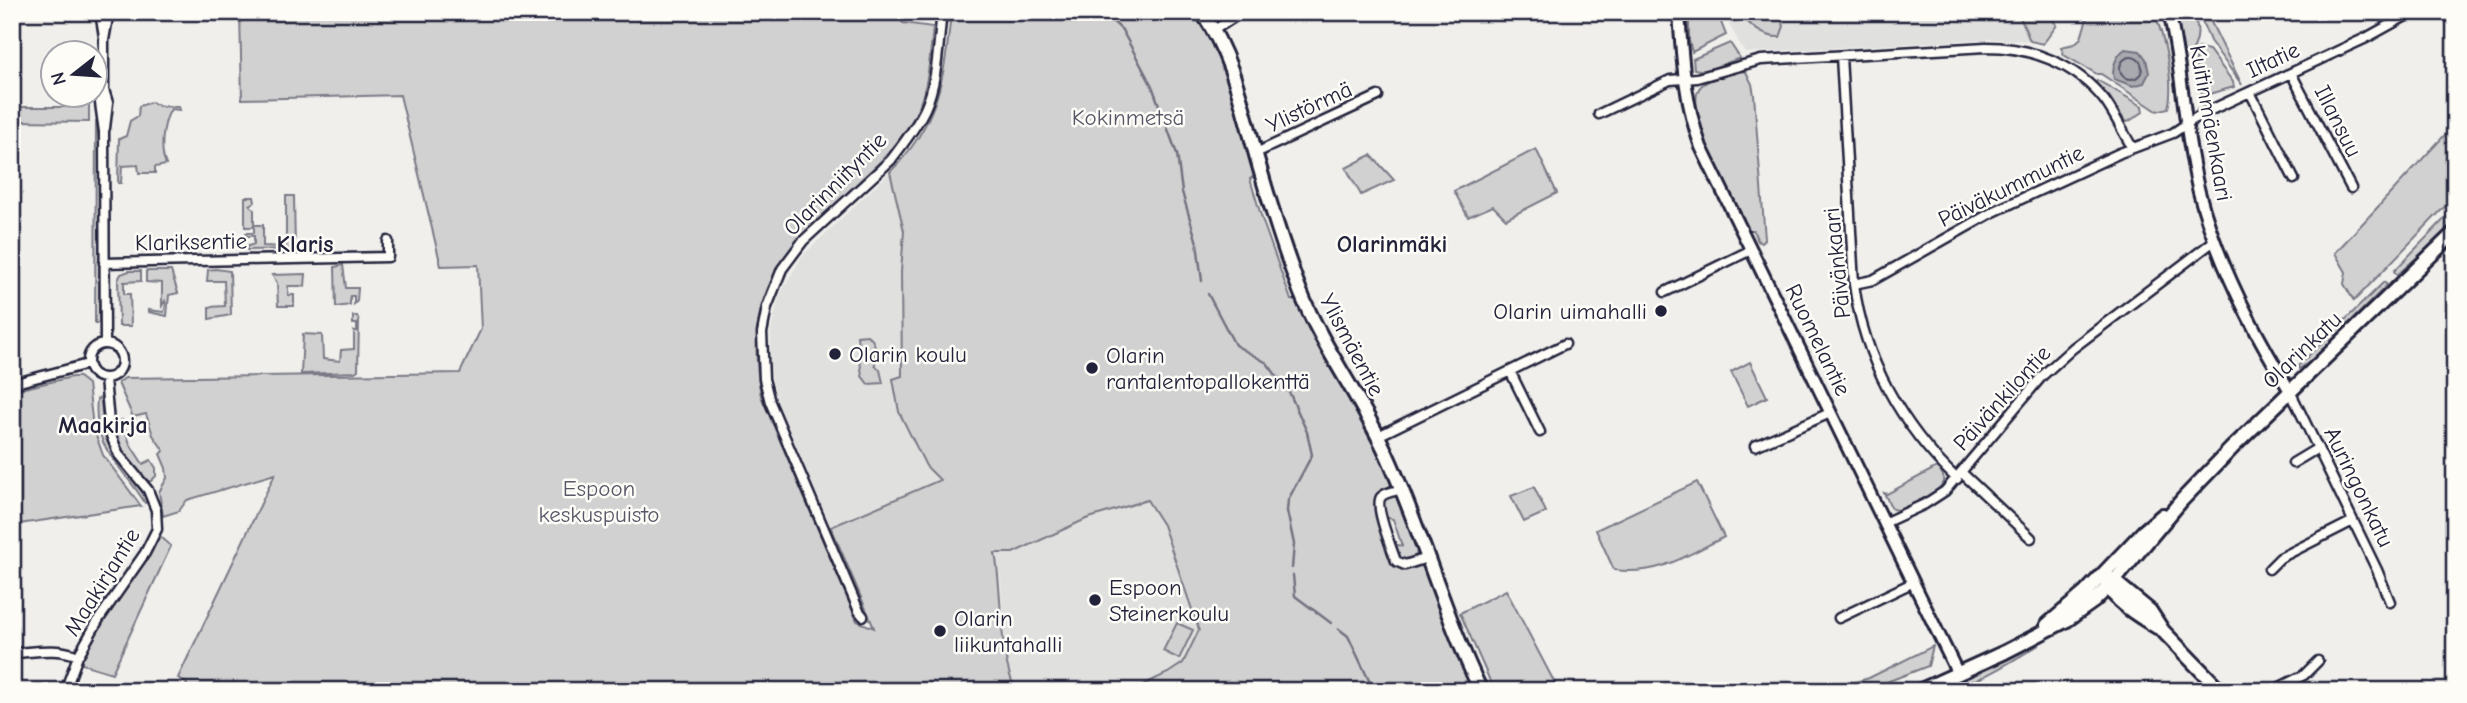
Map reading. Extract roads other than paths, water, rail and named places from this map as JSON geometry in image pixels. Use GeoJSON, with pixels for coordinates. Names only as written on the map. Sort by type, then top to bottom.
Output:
{"type":"FeatureCollection","features":[{"type":"Feature","properties":{"kind":"main road","name":"Ylismäentie"},"geometry":{"type":"LineString","coordinates":[[1202,12],[1214,30],[1234,74],[1279,230],[1301,293],[1338,367],[1378,436],[1402,489],[1451,623],[1481,691]]}},
{"type":"Feature","properties":{"kind":"main road","name":"Olarinkatu"},"geometry":{"type":"LineString","coordinates":[[1919,691],[2036,634],[2109,581],[2144,531],[2182,500],[2290,391],[2455,232]]}},
{"type":"Feature","properties":{"kind":"main road"},"geometry":{"type":"LineString","coordinates":[[2109,581],[2150,611],[2163,631],[2221,691]]}},
{"type":"Feature","properties":{"kind":"street"},"geometry":{"type":"LineString","coordinates":[[100,12],[104,38]]}},
{"type":"Feature","properties":{"kind":"street"},"geometry":{"type":"LineString","coordinates":[[104,38],[109,12]]}},
{"type":"Feature","properties":{"kind":"street","name":"Olarinniityntie"},"geometry":{"type":"LineString","coordinates":[[863,616],[770,402],[762,366],[764,319],[771,293],[790,256],[891,160],[925,108],[933,82],[942,12]]}},
{"type":"Feature","properties":{"kind":"street"},"geometry":{"type":"LineString","coordinates":[[1214,30],[1242,12]]}},
{"type":"Feature","properties":{"kind":"street","name":"Ruomelantie"},"geometry":{"type":"LineString","coordinates":[[1679,12],[1683,79],[1701,148],[1958,674]]}},
{"type":"Feature","properties":{"kind":"street","name":"Kuitinmäenkaari"},"geometry":{"type":"LineString","coordinates":[[2169,12],[2199,190],[2214,241],[2242,302],[2290,391]]}},
{"type":"Feature","properties":{"kind":"street","name":"Iltatie"},"geometry":{"type":"LineString","coordinates":[[2187,125],[2200,115],[2389,27],[2413,12]]}},
{"type":"Feature","properties":{"kind":"street"},"geometry":{"type":"LineString","coordinates":[[1599,114],[1662,83],[1706,76],[1761,60],[1986,47],[2025,50],[2073,71],[2104,101],[2132,147]]}},
{"type":"Feature","properties":{"kind":"street","name":"Päivänkaari"},"geometry":{"type":"LineString","coordinates":[[1841,56],[1854,284],[1869,348],[1908,425],[1933,455],[2031,538]]}},
{"type":"Feature","properties":{"kind":"street","name":"Illansuu"},"geometry":{"type":"LineString","coordinates":[[2291,72],[2351,188]]}},
{"type":"Feature","properties":{"kind":"street"},"geometry":{"type":"LineString","coordinates":[[2250,92],[2294,179]]}},
{"type":"Feature","properties":{"kind":"street","name":"Ylistörmä"},"geometry":{"type":"LineString","coordinates":[[1256,153],[1378,96]]}},
{"type":"Feature","properties":{"kind":"street"},"geometry":{"type":"LineString","coordinates":[[105,344],[104,132],[108,108]]}},
{"type":"Feature","properties":{"kind":"street","name":"Päiväkummuntie"},"geometry":{"type":"LineString","coordinates":[[1854,284],[1874,280],[1981,219],[2132,147],[2174,133],[2187,125]]}},
{"type":"Feature","properties":{"kind":"street","name":"Klariksentie"},"geometry":{"type":"LineString","coordinates":[[104,263],[388,257],[388,241]]}},
{"type":"Feature","properties":{"kind":"street","name":"Päivänkilontie"},"geometry":{"type":"LineString","coordinates":[[1884,523],[1936,498],[1960,476],[2042,376],[2073,348],[2214,241]]}},
{"type":"Feature","properties":{"kind":"street"},"geometry":{"type":"LineString","coordinates":[[1665,292],[1751,250]]}},
{"type":"Feature","properties":{"kind":"street"},"geometry":{"type":"LineString","coordinates":[[105,344],[117,350],[122,362],[117,373],[105,379],[93,374],[88,364],[91,352],[99,345],[105,344]]}},
{"type":"Feature","properties":{"kind":"street"},"geometry":{"type":"LineString","coordinates":[[1378,436],[1565,344]]}},
{"type":"Feature","properties":{"kind":"street"},"geometry":{"type":"LineString","coordinates":[[12,384],[88,364]]}},
{"type":"Feature","properties":{"kind":"street"},"geometry":{"type":"LineString","coordinates":[[1510,371],[1540,432]]}},
{"type":"Feature","properties":{"kind":"street","name":"Maakirjantie"},"geometry":{"type":"LineString","coordinates":[[65,691],[78,656],[116,592],[145,553],[157,529],[156,510],[148,490],[119,455],[110,433],[105,379]]}},
{"type":"Feature","properties":{"kind":"street","name":"Auringonkatu"},"geometry":{"type":"LineString","coordinates":[[2290,391],[2390,602]]}},
{"type":"Feature","properties":{"kind":"street"},"geometry":{"type":"LineString","coordinates":[[1755,446],[1830,412]]}},
{"type":"Feature","properties":{"kind":"street"},"geometry":{"type":"LineString","coordinates":[[2293,463],[2318,448]]}},
{"type":"Feature","properties":{"kind":"street"},"geometry":{"type":"LineString","coordinates":[[1402,489],[1381,497],[1379,506],[1396,561],[1405,565],[1427,558]]}},
{"type":"Feature","properties":{"kind":"street"},"geometry":{"type":"LineString","coordinates":[[2269,569],[2280,558],[2353,521]]}},
{"type":"Feature","properties":{"kind":"street"},"geometry":{"type":"LineString","coordinates":[[1839,618],[1912,583]]}},
{"type":"Feature","properties":{"kind":"street"},"geometry":{"type":"LineString","coordinates":[[12,653],[63,650],[78,656]]}},
{"type":"Feature","properties":{"kind":"street"},"geometry":{"type":"LineString","coordinates":[[2272,691],[2304,675],[2318,661]]}},
{"type":"Feature","properties":{"kind":"water"},"geometry":{"type":"Polygon","coordinates":[[[2125,49],[2140,51],[2146,59],[2149,73],[2144,83],[2133,86],[2114,79],[2115,62],[2125,49]]]}},
{"type":"Feature","properties":{"kind":"waterway"},"geometry":{"type":"LineString","coordinates":[[1103,12],[1122,30],[1152,86],[1177,154],[1182,192],[1197,243],[1202,281]]}},
{"type":"Feature","properties":{"kind":"waterway"},"geometry":{"type":"LineString","coordinates":[[1208,294],[1235,345],[1267,363],[1290,394],[1307,432],[1312,455],[1288,500],[1287,511],[1294,544],[1292,568]]}},
{"type":"Feature","properties":{"kind":"waterway"},"geometry":{"type":"LineString","coordinates":[[1293,575],[1295,596],[1331,623]]}},
{"type":"Feature","properties":{"kind":"waterway"},"geometry":{"type":"LineString","coordinates":[[1339,629],[1348,636],[1374,691]]}},
{"type":"Feature","properties":{"kind":"place","name":"Olarin uimahalli"},"geometry":{"type":"Point","coordinates":[1661,311]}},
{"type":"Feature","properties":{"kind":"place","name":"Olarin koulu"},"geometry":{"type":"Point","coordinates":[835,354]}},
{"type":"Feature","properties":{"kind":"place","name":"Olarin rantalentopallokenttä"},"geometry":{"type":"Point","coordinates":[1092,368]}},
{"type":"Feature","properties":{"kind":"place","name":"Espoon Steinerkoulu"},"geometry":{"type":"Point","coordinates":[1095,600]}},
{"type":"Feature","properties":{"kind":"place","name":"Olarin liikuntahalli"},"geometry":{"type":"Point","coordinates":[940,631]}},
{"type":"Feature","properties":{"kind":"district","name":"Klaris"},"geometry":{"type":"Point","coordinates":[305,244]}},
{"type":"Feature","properties":{"kind":"district","name":"Olarinmäki"},"geometry":{"type":"Point","coordinates":[1392,244]}},
{"type":"Feature","properties":{"kind":"district","name":"Maakirja"},"geometry":{"type":"Point","coordinates":[103,425]}},
{"type":"Feature","properties":{"kind":"park label","name":"Kokinmetsä"},"geometry":{"type":"Point","coordinates":[1128,117]}},
{"type":"Feature","properties":{"kind":"park label","name":"Espoon keskuspuisto"},"geometry":{"type":"Point","coordinates":[599,501]}}]}
